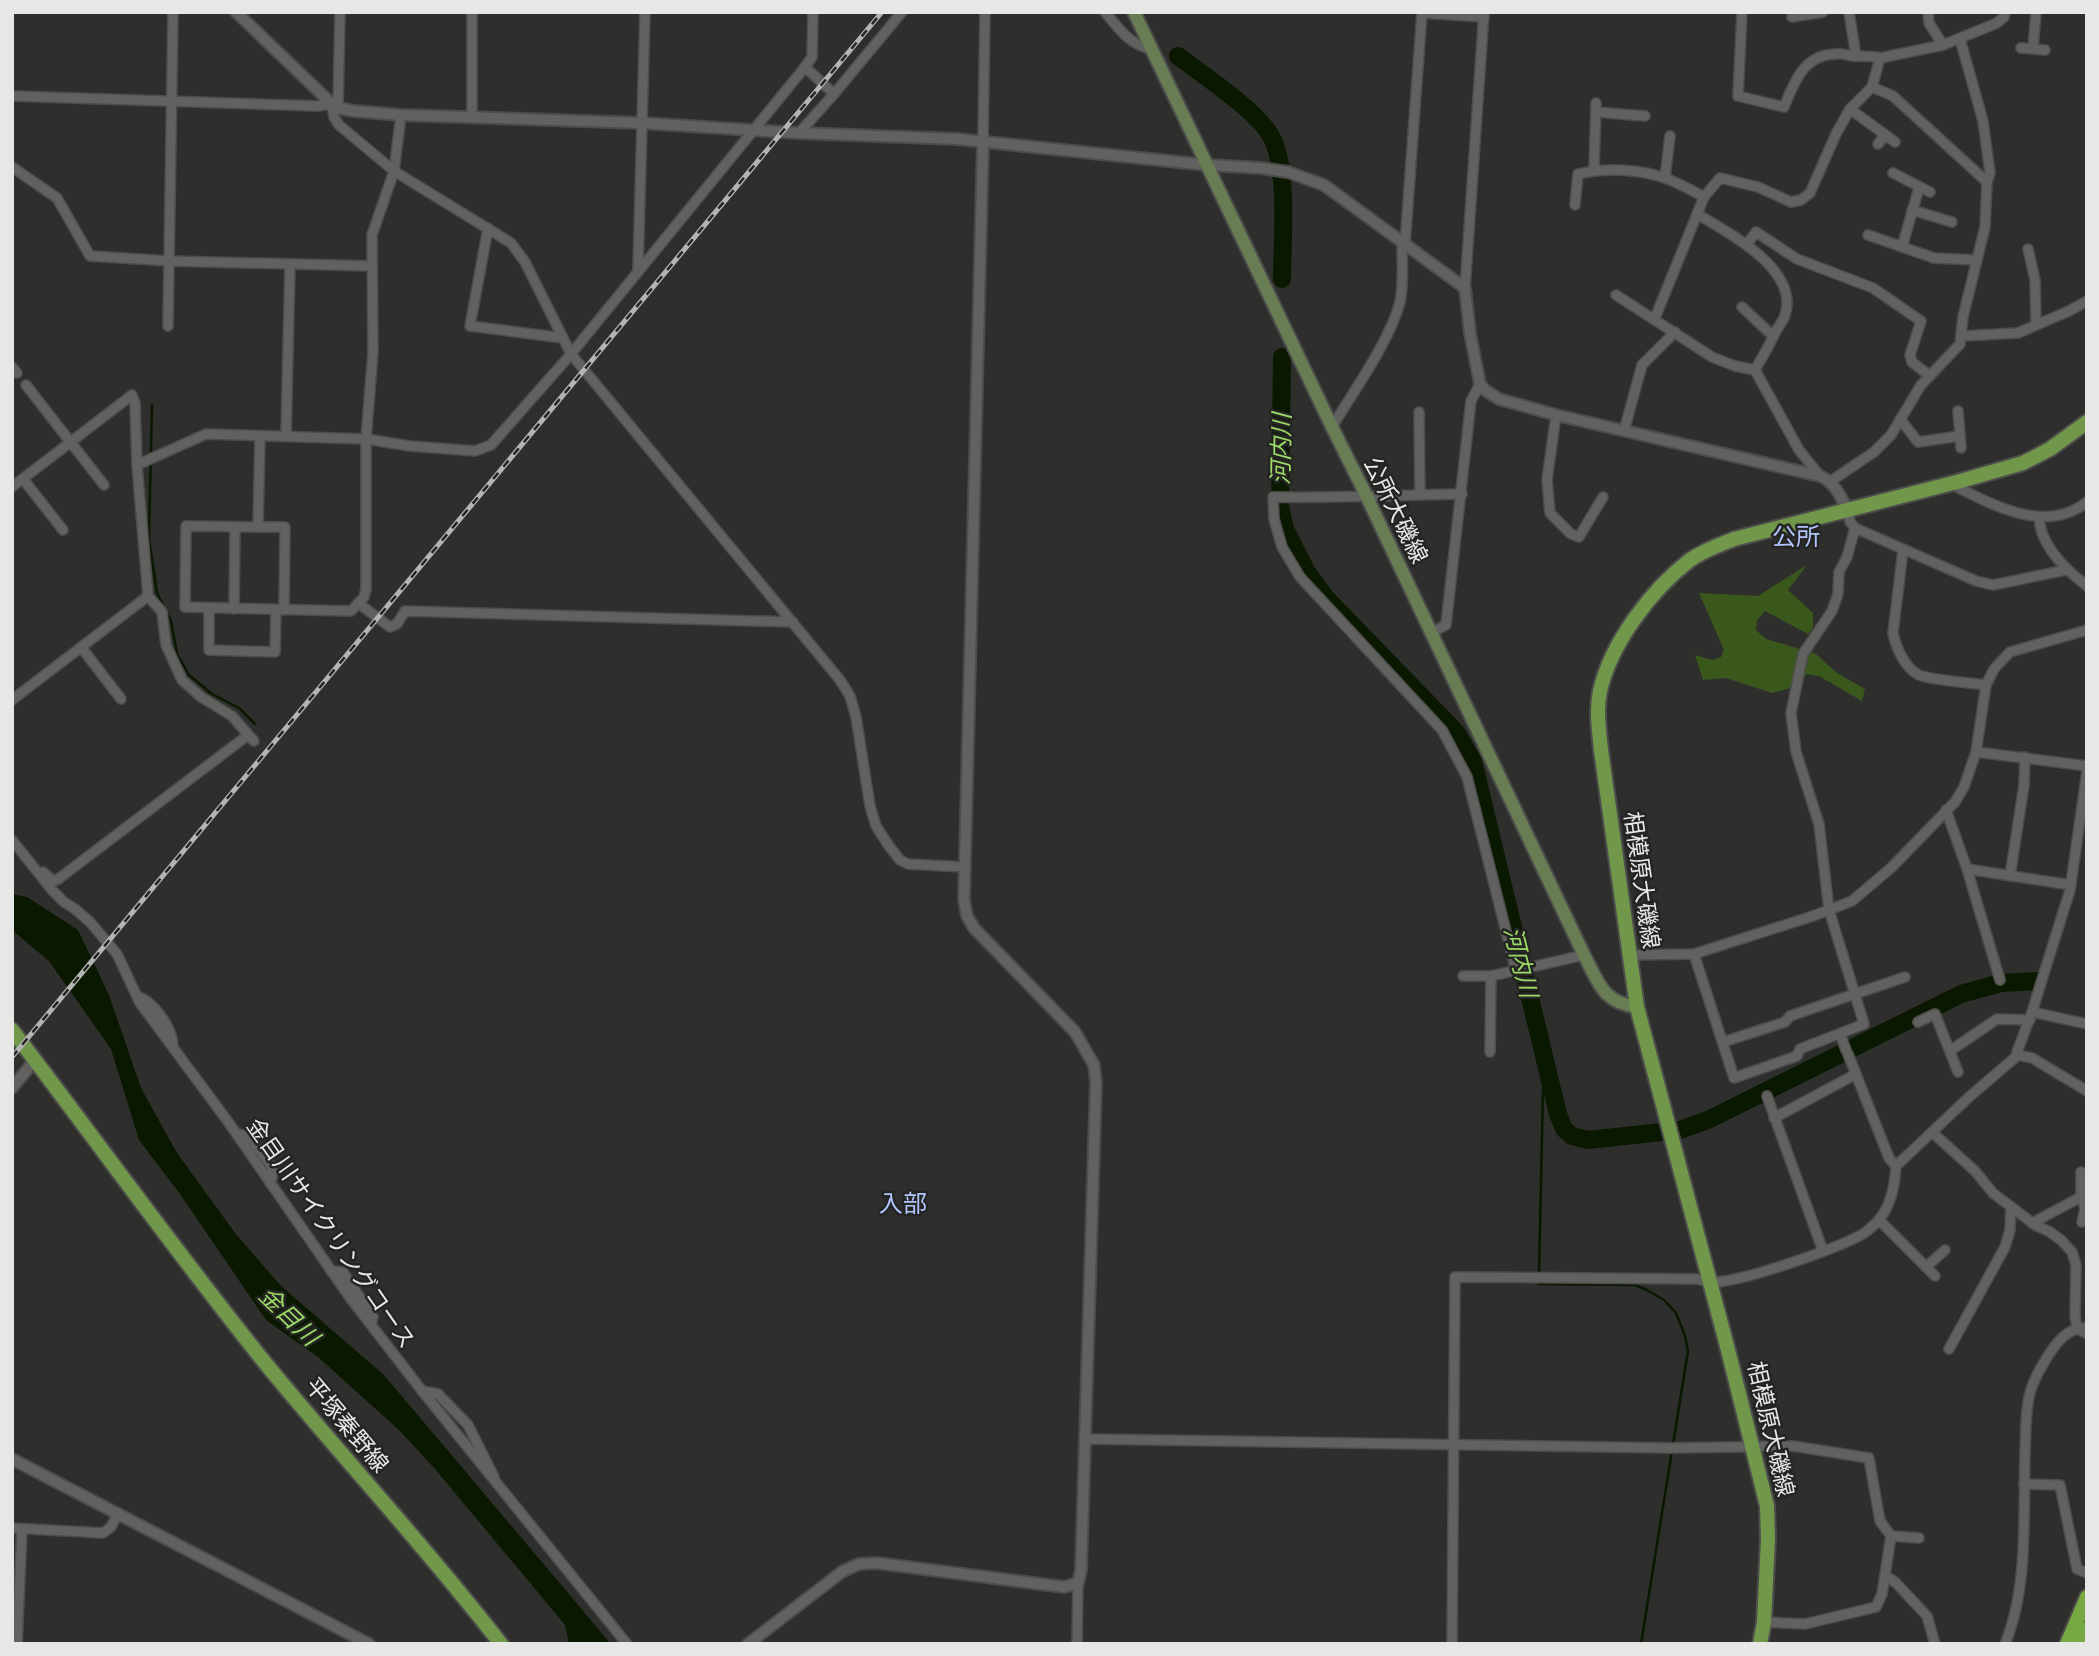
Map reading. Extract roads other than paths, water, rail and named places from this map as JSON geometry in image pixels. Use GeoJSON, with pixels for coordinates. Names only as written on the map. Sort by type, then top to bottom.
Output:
{"type":"FeatureCollection","features":[{"type":"Feature","properties":{"kind":"highway"},"geometry":{"type":"LineString","coordinates":[[2067,1644],[2087,1597]]}},
{"type":"Feature","properties":{"kind":"highway"},"geometry":{"type":"LineString","coordinates":[[2081,1644],[2087,1629]]}},
{"type":"Feature","properties":{"kind":"main road","name":"公所大磯線"},"geometry":{"type":"LineString","coordinates":[[1134,12],[1584,955],[1601,987],[1613,1001],[1637,1007]]}},
{"type":"Feature","properties":{"kind":"main road","name":"相模原大磯線"},"geometry":{"type":"LineString","coordinates":[[1760,1644],[1764,1622],[1767,1506],[1637,1007],[1598,717],[1599,693],[1609,662],[1625,634],[1663,584],[1691,560],[1709,549],[1734,539],[2023,463],[2050,449],[2087,422]]}},
{"type":"Feature","properties":{"kind":"main road","name":"平塚秦野線"},"geometry":{"type":"LineString","coordinates":[[12,1030],[233,1322],[501,1644]]}},
{"type":"Feature","properties":{"kind":"street"},"geometry":{"type":"LineString","coordinates":[[168,326],[173,12]]}},
{"type":"Feature","properties":{"kind":"street"},"geometry":{"type":"LineString","coordinates":[[236,12],[335,106]]}},
{"type":"Feature","properties":{"kind":"street"},"geometry":{"type":"LineString","coordinates":[[340,12],[334,117],[339,125],[394,171],[511,243],[525,262],[571,354],[841,680],[850,696],[856,717],[870,806],[876,826],[889,846],[900,860],[908,864],[965,867]]}},
{"type":"Feature","properties":{"kind":"street"},"geometry":{"type":"LineString","coordinates":[[472,12],[472,116]]}},
{"type":"Feature","properties":{"kind":"street"},"geometry":{"type":"LineString","coordinates":[[638,269],[645,12]]}},
{"type":"Feature","properties":{"kind":"street"},"geometry":{"type":"LineString","coordinates":[[137,465],[206,434],[366,439],[410,446],[475,451],[491,445],[571,354],[805,67],[812,57],[813,12]]}},
{"type":"Feature","properties":{"kind":"street"},"geometry":{"type":"LineString","coordinates":[[799,132],[902,12]]}},
{"type":"Feature","properties":{"kind":"street"},"geometry":{"type":"LineString","coordinates":[[985,12],[964,900],[967,916],[974,928],[1075,1032],[1094,1065],[1096,1082],[1086,1439],[1077,1644]]}},
{"type":"Feature","properties":{"kind":"street"},"geometry":{"type":"LineString","coordinates":[[1105,12],[1128,38],[1151,49]]}},
{"type":"Feature","properties":{"kind":"street"},"geometry":{"type":"LineString","coordinates":[[1742,12],[1738,96],[1784,107],[1799,72],[1813,61],[1834,53],[1880,58],[1943,45],[1997,23],[2004,17],[2005,12]]}},
{"type":"Feature","properties":{"kind":"street"},"geometry":{"type":"LineString","coordinates":[[1792,17],[1823,12]]}},
{"type":"Feature","properties":{"kind":"street"},"geometry":{"type":"LineString","coordinates":[[1849,12],[1856,56]]}},
{"type":"Feature","properties":{"kind":"street"},"geometry":{"type":"LineString","coordinates":[[1928,12],[1929,23],[1943,45]]}},
{"type":"Feature","properties":{"kind":"street"},"geometry":{"type":"LineString","coordinates":[[2033,49],[2036,12]]}},
{"type":"Feature","properties":{"kind":"street"},"geometry":{"type":"LineString","coordinates":[[1332,427],[1370,365],[1400,303],[1422,13],[1484,15],[1465,288],[1480,384],[1485,390],[1499,399],[1556,415],[1826,478],[1874,452],[1891,435],[1921,385],[1961,344],[1963,317],[1985,227],[1987,182],[1990,173],[1983,121],[1960,39]]}},
{"type":"Feature","properties":{"kind":"street"},"geometry":{"type":"LineString","coordinates":[[2021,48],[2045,50]]}},
{"type":"Feature","properties":{"kind":"street"},"geometry":{"type":"LineString","coordinates":[[1655,318],[1704,197],[1720,178],[1758,187],[1791,202],[1801,200],[1810,193],[1850,109],[1872,87],[1880,58]]}},
{"type":"Feature","properties":{"kind":"street"},"geometry":{"type":"LineString","coordinates":[[805,67],[834,94]]}},
{"type":"Feature","properties":{"kind":"street"},"geometry":{"type":"LineString","coordinates":[[1872,87],[1893,96],[1987,182]]}},
{"type":"Feature","properties":{"kind":"street"},"geometry":{"type":"LineString","coordinates":[[12,96],[335,106],[401,114],[957,139],[1270,169],[1288,172],[1324,185],[1465,288]]}},
{"type":"Feature","properties":{"kind":"street"},"geometry":{"type":"LineString","coordinates":[[1594,170],[1596,107],[1645,116]]}},
{"type":"Feature","properties":{"kind":"street"},"geometry":{"type":"LineString","coordinates":[[1850,109],[1895,142]]}},
{"type":"Feature","properties":{"kind":"street"},"geometry":{"type":"LineString","coordinates":[[209,608],[209,650],[275,652],[280,610],[285,527],[186,526],[185,607],[234,609],[280,610],[351,611],[364,597],[366,439],[373,352],[372,235],[394,171],[401,114]]}},
{"type":"Feature","properties":{"kind":"street"},"geometry":{"type":"LineString","coordinates":[[1878,144],[1885,135]]}},
{"type":"Feature","properties":{"kind":"street"},"geometry":{"type":"LineString","coordinates":[[1665,178],[1670,136]]}},
{"type":"Feature","properties":{"kind":"street"},"geometry":{"type":"LineString","coordinates":[[12,167],[57,198],[90,256],[170,261],[372,266]]}},
{"type":"Feature","properties":{"kind":"street"},"geometry":{"type":"LineString","coordinates":[[1575,205],[1578,174],[1594,170],[1643,173],[1665,178],[1704,197]]}},
{"type":"Feature","properties":{"kind":"street"},"geometry":{"type":"LineString","coordinates":[[1893,173],[1930,192]]}},
{"type":"Feature","properties":{"kind":"street"},"geometry":{"type":"LineString","coordinates":[[1902,247],[1919,188]]}},
{"type":"Feature","properties":{"kind":"street"},"geometry":{"type":"LineString","coordinates":[[1912,210],[1952,222]]}},
{"type":"Feature","properties":{"kind":"street"},"geometry":{"type":"LineString","coordinates":[[1697,214],[1747,244],[1775,271],[1785,286],[1787,298],[1784,317],[1755,370]]}},
{"type":"Feature","properties":{"kind":"street"},"geometry":{"type":"LineString","coordinates":[[488,228],[470,326],[563,338]]}},
{"type":"Feature","properties":{"kind":"street"},"geometry":{"type":"LineString","coordinates":[[1747,244],[1756,232],[1797,259],[1873,288],[1921,321],[1910,355],[1912,362],[1930,376]]}},
{"type":"Feature","properties":{"kind":"street"},"geometry":{"type":"LineString","coordinates":[[1868,235],[1934,258],[1976,260]]}},
{"type":"Feature","properties":{"kind":"street"},"geometry":{"type":"LineString","coordinates":[[2028,249],[2035,280],[2036,325]]}},
{"type":"Feature","properties":{"kind":"street"},"geometry":{"type":"LineString","coordinates":[[286,436],[290,264]]}},
{"type":"Feature","properties":{"kind":"street"},"geometry":{"type":"LineString","coordinates":[[1616,295],[1712,357],[1755,370],[1799,450],[1837,489],[1855,528],[1976,581],[1993,585],[2066,570]]}},
{"type":"Feature","properties":{"kind":"street"},"geometry":{"type":"LineString","coordinates":[[1961,336],[2018,333],[2087,301]]}},
{"type":"Feature","properties":{"kind":"street"},"geometry":{"type":"LineString","coordinates":[[1742,307],[1773,336]]}},
{"type":"Feature","properties":{"kind":"street"},"geometry":{"type":"LineString","coordinates":[[1624,431],[1642,365],[1675,332]]}},
{"type":"Feature","properties":{"kind":"street"},"geometry":{"type":"LineString","coordinates":[[1431,633],[1446,625],[1471,401],[1480,384]]}},
{"type":"Feature","properties":{"kind":"street"},"geometry":{"type":"LineString","coordinates":[[26,385],[104,485]]}},
{"type":"Feature","properties":{"kind":"street"},"geometry":{"type":"LineString","coordinates":[[12,487],[132,395],[135,403],[137,465],[148,596],[162,612],[166,645],[182,680],[201,698],[232,716],[251,738],[57,880],[53,881],[32,863],[12,840]]}},
{"type":"Feature","properties":{"kind":"street"},"geometry":{"type":"LineString","coordinates":[[1958,411],[1961,448]]}},
{"type":"Feature","properties":{"kind":"street"},"geometry":{"type":"LineString","coordinates":[[1419,412],[1420,495]]}},
{"type":"Feature","properties":{"kind":"street"},"geometry":{"type":"LineString","coordinates":[[1556,415],[1547,481],[1550,513],[1572,534],[1579,537],[1603,497]]}},
{"type":"Feature","properties":{"kind":"street"},"geometry":{"type":"LineString","coordinates":[[1900,419],[1918,442],[1960,436]]}},
{"type":"Feature","properties":{"kind":"street"},"geometry":{"type":"LineString","coordinates":[[258,527],[260,436]]}},
{"type":"Feature","properties":{"kind":"street"},"geometry":{"type":"LineString","coordinates":[[23,479],[63,530]]}},
{"type":"Feature","properties":{"kind":"street"},"geometry":{"type":"LineString","coordinates":[[1956,482],[1959,488],[1995,507],[2039,517],[2062,516],[2087,502]]}},
{"type":"Feature","properties":{"kind":"street"},"geometry":{"type":"LineString","coordinates":[[1462,494],[1366,495],[1349,498],[1273,497],[1274,519],[1282,547],[1300,577],[1442,730],[1454,749],[1467,777],[1519,970]]}},
{"type":"Feature","properties":{"kind":"street"},"geometry":{"type":"LineString","coordinates":[[2039,517],[2049,545],[2066,570],[2087,586]]}},
{"type":"Feature","properties":{"kind":"street"},"geometry":{"type":"LineString","coordinates":[[234,609],[235,527]]}},
{"type":"Feature","properties":{"kind":"street"},"geometry":{"type":"LineString","coordinates":[[1694,954],[1734,1078],[1797,1056],[1800,1049],[1864,1024],[1829,910],[1819,824],[1796,752],[1790,713],[1803,654],[1832,611],[1838,594],[1839,572],[1847,557],[1855,528]]}},
{"type":"Feature","properties":{"kind":"street"},"geometry":{"type":"LineString","coordinates":[[1903,550],[1893,633],[1896,646],[1911,670],[1921,676],[1986,685]]}},
{"type":"Feature","properties":{"kind":"street"},"geometry":{"type":"LineString","coordinates":[[12,700],[148,596]]}},
{"type":"Feature","properties":{"kind":"street"},"geometry":{"type":"LineString","coordinates":[[358,603],[390,627],[397,624],[405,611],[793,622]]}},
{"type":"Feature","properties":{"kind":"street"},"geometry":{"type":"LineString","coordinates":[[1630,955],[1694,954],[1852,901],[1892,867],[1955,802],[1965,787],[1976,752],[1986,685],[1994,668],[2010,652],[2087,630]]}},
{"type":"Feature","properties":{"kind":"street"},"geometry":{"type":"LineString","coordinates":[[81,647],[121,699]]}},
{"type":"Feature","properties":{"kind":"street"},"geometry":{"type":"LineString","coordinates":[[1896,1166],[2018,1055],[2071,885],[2087,768],[1976,752]]}},
{"type":"Feature","properties":{"kind":"street"},"geometry":{"type":"LineString","coordinates":[[2010,876],[2024,785],[2025,757]]}},
{"type":"Feature","properties":{"kind":"street"},"geometry":{"type":"LineString","coordinates":[[1946,810],[1967,869],[2000,980]]}},
{"type":"Feature","properties":{"kind":"street","name":"金目川サイクリングコース"},"geometry":{"type":"LineString","coordinates":[[32,863],[52,890],[90,922],[117,954],[137,996],[144,999],[161,1016],[173,1037],[173,1047],[237,1134],[249,1136],[272,1167],[270,1182],[331,1271],[343,1272],[373,1317],[371,1325],[628,1644]]}},
{"type":"Feature","properties":{"kind":"street"},"geometry":{"type":"LineString","coordinates":[[1967,869],[2071,885]]}},
{"type":"Feature","properties":{"kind":"street"},"geometry":{"type":"LineString","coordinates":[[1463,976],[1491,976],[1584,955]]}},
{"type":"Feature","properties":{"kind":"street"},"geometry":{"type":"LineString","coordinates":[[1490,1052],[1491,976]]}},
{"type":"Feature","properties":{"kind":"street"},"geometry":{"type":"LineString","coordinates":[[1723,1042],[1905,977]]}},
{"type":"Feature","properties":{"kind":"street"},"geometry":{"type":"LineString","coordinates":[[1917,1022],[1935,1014],[1958,1072]]}},
{"type":"Feature","properties":{"kind":"street"},"geometry":{"type":"LineString","coordinates":[[1950,1051],[1997,1019],[2031,1016],[2087,1024]]}},
{"type":"Feature","properties":{"kind":"street"},"geometry":{"type":"LineString","coordinates":[[1452,1644],[1455,1277],[1698,1279],[1710,1282],[1752,1275],[1863,1234],[1879,1220],[1895,1186],[1896,1166],[1889,1158],[1840,1034]]}},
{"type":"Feature","properties":{"kind":"street"},"geometry":{"type":"LineString","coordinates":[[2018,1055],[2032,1058],[2087,1091]]}},
{"type":"Feature","properties":{"kind":"street"},"geometry":{"type":"LineString","coordinates":[[12,1088],[35,1060]]}},
{"type":"Feature","properties":{"kind":"street"},"geometry":{"type":"LineString","coordinates":[[1774,1118],[1856,1074]]}},
{"type":"Feature","properties":{"kind":"street"},"geometry":{"type":"LineString","coordinates":[[1767,1096],[1823,1251]]}},
{"type":"Feature","properties":{"kind":"street"},"geometry":{"type":"LineString","coordinates":[[1933,1132],[1975,1171],[1993,1193],[2032,1223],[2062,1240],[2072,1252],[2076,1265],[2075,1316],[2087,1334]]}},
{"type":"Feature","properties":{"kind":"street"},"geometry":{"type":"LineString","coordinates":[[2081,1172],[2081,1198],[2085,1208],[2082,1222]]}},
{"type":"Feature","properties":{"kind":"street"},"geometry":{"type":"LineString","coordinates":[[2032,1223],[2081,1198]]}},
{"type":"Feature","properties":{"kind":"street"},"geometry":{"type":"LineString","coordinates":[[1949,1349],[2005,1247],[2010,1230],[2011,1207]]}},
{"type":"Feature","properties":{"kind":"street"},"geometry":{"type":"LineString","coordinates":[[1879,1220],[1935,1276]]}},
{"type":"Feature","properties":{"kind":"street"},"geometry":{"type":"LineString","coordinates":[[1926,1267],[1945,1250]]}},
{"type":"Feature","properties":{"kind":"street"},"geometry":{"type":"LineString","coordinates":[[2005,1644],[2017,1610],[2030,1392],[2039,1372],[2062,1337],[2082,1327]]}},
{"type":"Feature","properties":{"kind":"street"},"geometry":{"type":"LineString","coordinates":[[422,1391],[438,1394],[468,1425],[496,1482]]}},
{"type":"Feature","properties":{"kind":"street"},"geometry":{"type":"LineString","coordinates":[[1086,1439],[1671,1448],[1793,1446],[1869,1458],[1880,1521],[1891,1536],[1886,1576],[1876,1607],[1805,1624],[1764,1622]]}},
{"type":"Feature","properties":{"kind":"street"},"geometry":{"type":"LineString","coordinates":[[12,1459],[369,1644]]}},
{"type":"Feature","properties":{"kind":"street"},"geometry":{"type":"LineString","coordinates":[[2024,1484],[2060,1485],[2082,1571]]}},
{"type":"Feature","properties":{"kind":"street"},"geometry":{"type":"LineString","coordinates":[[17,1644],[17,1529],[103,1533],[111,1527],[118,1513]]}},
{"type":"Feature","properties":{"kind":"street"},"geometry":{"type":"LineString","coordinates":[[1891,1536],[1919,1538]]}},
{"type":"Feature","properties":{"kind":"street"},"geometry":{"type":"LineString","coordinates":[[748,1644],[843,1571],[859,1564],[877,1563],[1064,1587],[1078,1583]]}},
{"type":"Feature","properties":{"kind":"street"},"geometry":{"type":"LineString","coordinates":[[1886,1576],[1927,1616],[1935,1644]]}},
{"type":"Feature","properties":{"kind":"water","name":"金目川"},"geometry":{"type":"Polygon","coordinates":[[[12,894],[27,897],[78,930],[109,995],[141,1088],[177,1153],[235,1233],[281,1286],[384,1375],[611,1644],[569,1644],[565,1625],[435,1469],[399,1430],[318,1357],[266,1320],[180,1194],[139,1140],[111,1049],[49,961],[12,930],[12,894]]]}},
{"type":"Feature","properties":{"kind":"waterway","name":"河内川"},"geometry":{"type":"LineString","coordinates":[[1178,56],[1242,104],[1271,136],[1277,150],[1282,186],[1282,279]]}},
{"type":"Feature","properties":{"kind":"waterway","name":"河内川"},"geometry":{"type":"LineString","coordinates":[[1282,357],[1280,506],[1285,529],[1307,572],[1326,598],[1456,732],[1473,761],[1558,1114],[1564,1129],[1572,1136],[1588,1140],[1680,1130],[1708,1120],[1961,994],[2001,983],[2037,981]]}},
{"type":"Feature","properties":{"kind":"waterway"},"geometry":{"type":"LineString","coordinates":[[152,405],[149,539],[157,593],[171,621],[177,654],[189,675],[212,694],[239,708],[255,724]]}},
{"type":"Feature","properties":{"kind":"waterway"},"geometry":{"type":"LineString","coordinates":[[1539,1274],[1543,1090],[1550,1084]]}},
{"type":"Feature","properties":{"kind":"waterway"},"geometry":{"type":"LineString","coordinates":[[1538,1281],[1538,1284],[1635,1285],[1664,1300],[1676,1313],[1685,1336],[1688,1351],[1641,1644]]}},
{"type":"Feature","properties":{"kind":"railway"},"geometry":{"type":"LineString","coordinates":[[12,1057],[882,12]]}},
{"type":"Feature","properties":{"kind":"district","name":"公所"},"geometry":{"type":"Point","coordinates":[1796,536]}},
{"type":"Feature","properties":{"kind":"district","name":"入部"},"geometry":{"type":"Point","coordinates":[903,1203]}}]}
